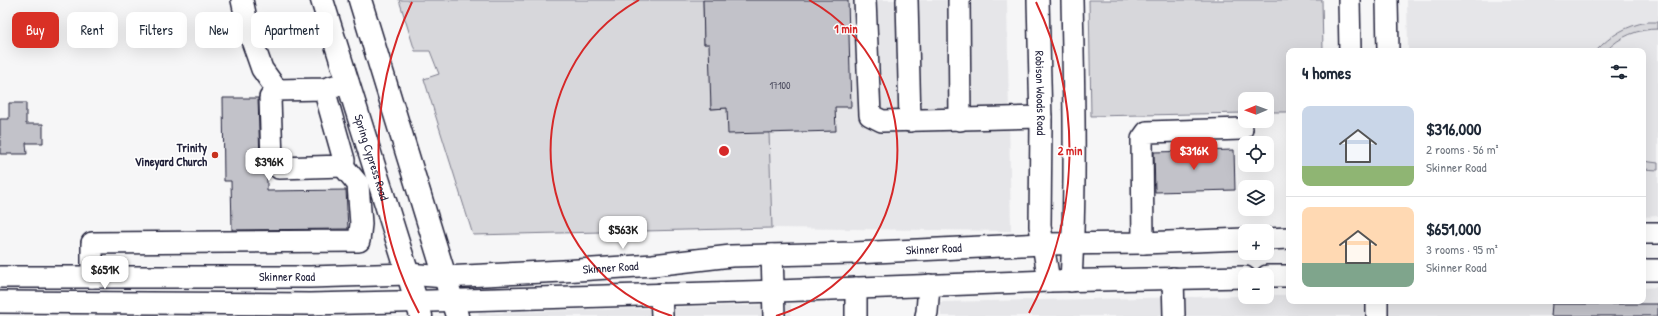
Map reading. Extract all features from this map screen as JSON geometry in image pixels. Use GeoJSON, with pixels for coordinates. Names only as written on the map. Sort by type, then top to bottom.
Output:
{"type":"FeatureCollection","features":[{"type":"Feature","properties":{"kind":"main road","name":"Spring Cypress Road"},"geometry":{"type":"LineString","coordinates":[[322,0],[418,309]]}},
{"type":"Feature","properties":{"kind":"main road"},"geometry":{"type":"LineString","coordinates":[[360,0],[455,308]]}},
{"type":"Feature","properties":{"kind":"street"},"geometry":{"type":"LineString","coordinates":[[242,0],[249,32],[262,69],[277,90]]}},
{"type":"Feature","properties":{"kind":"street"},"geometry":{"type":"LineString","coordinates":[[865,0],[870,115],[882,121],[1041,117]]}},
{"type":"Feature","properties":{"kind":"street"},"geometry":{"type":"LineString","coordinates":[[907,0],[910,121]]}},
{"type":"Feature","properties":{"kind":"street"},"geometry":{"type":"LineString","coordinates":[[959,0],[960,120]]}},
{"type":"Feature","properties":{"kind":"street","name":"Robison Woods Road"},"geometry":{"type":"LineString","coordinates":[[1038,0],[1041,117],[1040,226],[1049,281]]}},
{"type":"Feature","properties":{"kind":"street"},"geometry":{"type":"LineString","coordinates":[[1071,280],[1075,121],[1072,0]]}},
{"type":"Feature","properties":{"kind":"street"},"geometry":{"type":"LineString","coordinates":[[1349,0],[1350,48]]}},
{"type":"Feature","properties":{"kind":"street"},"geometry":{"type":"LineString","coordinates":[[1387,0],[1388,48]]}},
{"type":"Feature","properties":{"kind":"street"},"geometry":{"type":"LineString","coordinates":[[343,166],[279,168],[272,161],[270,98],[277,90],[324,89],[348,82]]}},
{"type":"Feature","properties":{"kind":"street"},"geometry":{"type":"LineString","coordinates":[[88,303],[92,243],[359,240],[361,224],[358,184],[343,166],[344,160],[324,89]]}},
{"type":"Feature","properties":{"kind":"street"},"geometry":{"type":"LineString","coordinates":[[1143,243],[1142,139],[1147,132],[1242,129]]}},
{"type":"Feature","properties":{"kind":"street"},"geometry":{"type":"LineString","coordinates":[[1646,233],[1658,232]]}},
{"type":"Feature","properties":{"kind":"street"},"geometry":{"type":"LineString","coordinates":[[1274,239],[1286,238]]}},
{"type":"Feature","properties":{"kind":"street","name":"Skinner Road"},"geometry":{"type":"LineString","coordinates":[[0,277],[310,277],[408,274],[445,277],[653,265],[731,256],[854,253],[1073,243],[1143,243],[1238,239]]}},
{"type":"Feature","properties":{"kind":"street"},"geometry":{"type":"LineString","coordinates":[[772,255],[774,316]]}},
{"type":"Feature","properties":{"kind":"street"},"geometry":{"type":"LineString","coordinates":[[1646,270],[1658,270]]}},
{"type":"Feature","properties":{"kind":"street"},"geometry":{"type":"LineString","coordinates":[[1274,276],[1286,276]]}},
{"type":"Feature","properties":{"kind":"street"},"geometry":{"type":"LineString","coordinates":[[0,302],[88,303],[315,310],[418,309],[455,308],[661,294],[1071,280],[1238,277]]}},
{"type":"Feature","properties":{"kind":"street"},"geometry":{"type":"LineString","coordinates":[[1173,278],[1174,316]]}},
{"type":"Feature","properties":{"kind":"street"},"geometry":{"type":"LineString","coordinates":[[926,316],[928,312],[929,285]]}},
{"type":"Feature","properties":{"kind":"street"},"geometry":{"type":"LineString","coordinates":[[856,288],[856,316]]}},
{"type":"Feature","properties":{"kind":"street"},"geometry":{"type":"LineString","coordinates":[[661,294],[662,316]]}},
{"type":"Feature","properties":{"kind":"street"},"geometry":{"type":"LineString","coordinates":[[1377,304],[1378,316]]}},
{"type":"Feature","properties":{"kind":"shaded area"},"geometry":{"type":"Polygon","coordinates":[[[399,0],[1007,0],[1011,231],[772,228],[473,235],[424,79],[439,74],[430,51],[415,51],[399,0]]]}},
{"type":"Feature","properties":{"kind":"shaded area"},"geometry":{"type":"Polygon","coordinates":[[[399,0],[703,0],[704,44],[714,44],[711,109],[727,108],[769,133],[772,228],[473,235],[424,79],[439,74],[430,51],[415,51],[399,0]]]}},
{"type":"Feature","properties":{"kind":"shaded area"},"geometry":{"type":"Polygon","coordinates":[[[1089,0],[1322,0],[1323,48],[1286,48],[1286,112],[1274,112],[1274,92],[1238,92],[1238,113],[1091,116],[1089,0]]]}},
{"type":"Feature","properties":{"kind":"shaded area"},"geometry":{"type":"Polygon","coordinates":[[[1407,0],[1658,0],[1658,216],[1646,217],[1646,48],[1408,48],[1407,0]]]}},
{"type":"Feature","properties":{"kind":"shaded area"},"geometry":{"type":"Polygon","coordinates":[[[1658,22],[1658,29],[1636,32],[1623,37],[1609,48],[1599,48],[1607,40],[1619,32],[1639,24],[1658,22]]]}},
{"type":"Feature","properties":{"kind":"shaded area"},"geometry":{"type":"Polygon","coordinates":[[[1646,161],[1658,163],[1658,170],[1646,169],[1646,161]]]}},
{"type":"Feature","properties":{"kind":"shaded area"},"geometry":{"type":"Polygon","coordinates":[[[1658,287],[1658,316],[941,316],[940,302],[1238,296],[1238,304],[1274,304],[1274,295],[1286,295],[1286,304],[1646,304],[1646,288],[1658,287]]]}},
{"type":"Feature","properties":{"kind":"shaded area"},"geometry":{"type":"Polygon","coordinates":[[[791,304],[791,316],[479,316],[478,313],[791,304]]]}},
{"type":"Feature","properties":{"kind":"building"},"geometry":{"type":"Polygon","coordinates":[[[703,0],[848,0],[851,107],[835,107],[836,131],[728,134],[727,108],[711,109],[709,44],[704,44],[703,0]]]}},
{"type":"Feature","properties":{"kind":"building"},"geometry":{"type":"Polygon","coordinates":[[[223,98],[258,98],[260,161],[263,169],[267,173],[267,191],[346,190],[348,229],[232,230],[231,181],[224,181],[223,98]]]}},
{"type":"Feature","properties":{"kind":"building"},"geometry":{"type":"Polygon","coordinates":[[[9,103],[26,103],[26,124],[43,124],[43,143],[26,143],[27,154],[0,154],[0,119],[9,119],[9,103]]]}},
{"type":"Feature","properties":{"kind":"building"},"geometry":{"type":"Polygon","coordinates":[[[1234,150],[1235,190],[1155,192],[1154,152],[1234,150]]]}},
{"type":"Feature","properties":{"kind":"building"},"geometry":{"type":"Polygon","coordinates":[[[1552,304],[1658,304],[1658,316],[1551,316],[1552,304]]]}},
{"type":"Feature","properties":{"kind":"place","name":"Trinity Vineyard Church"},"geometry":{"type":"Point","coordinates":[215,155]}}]}
